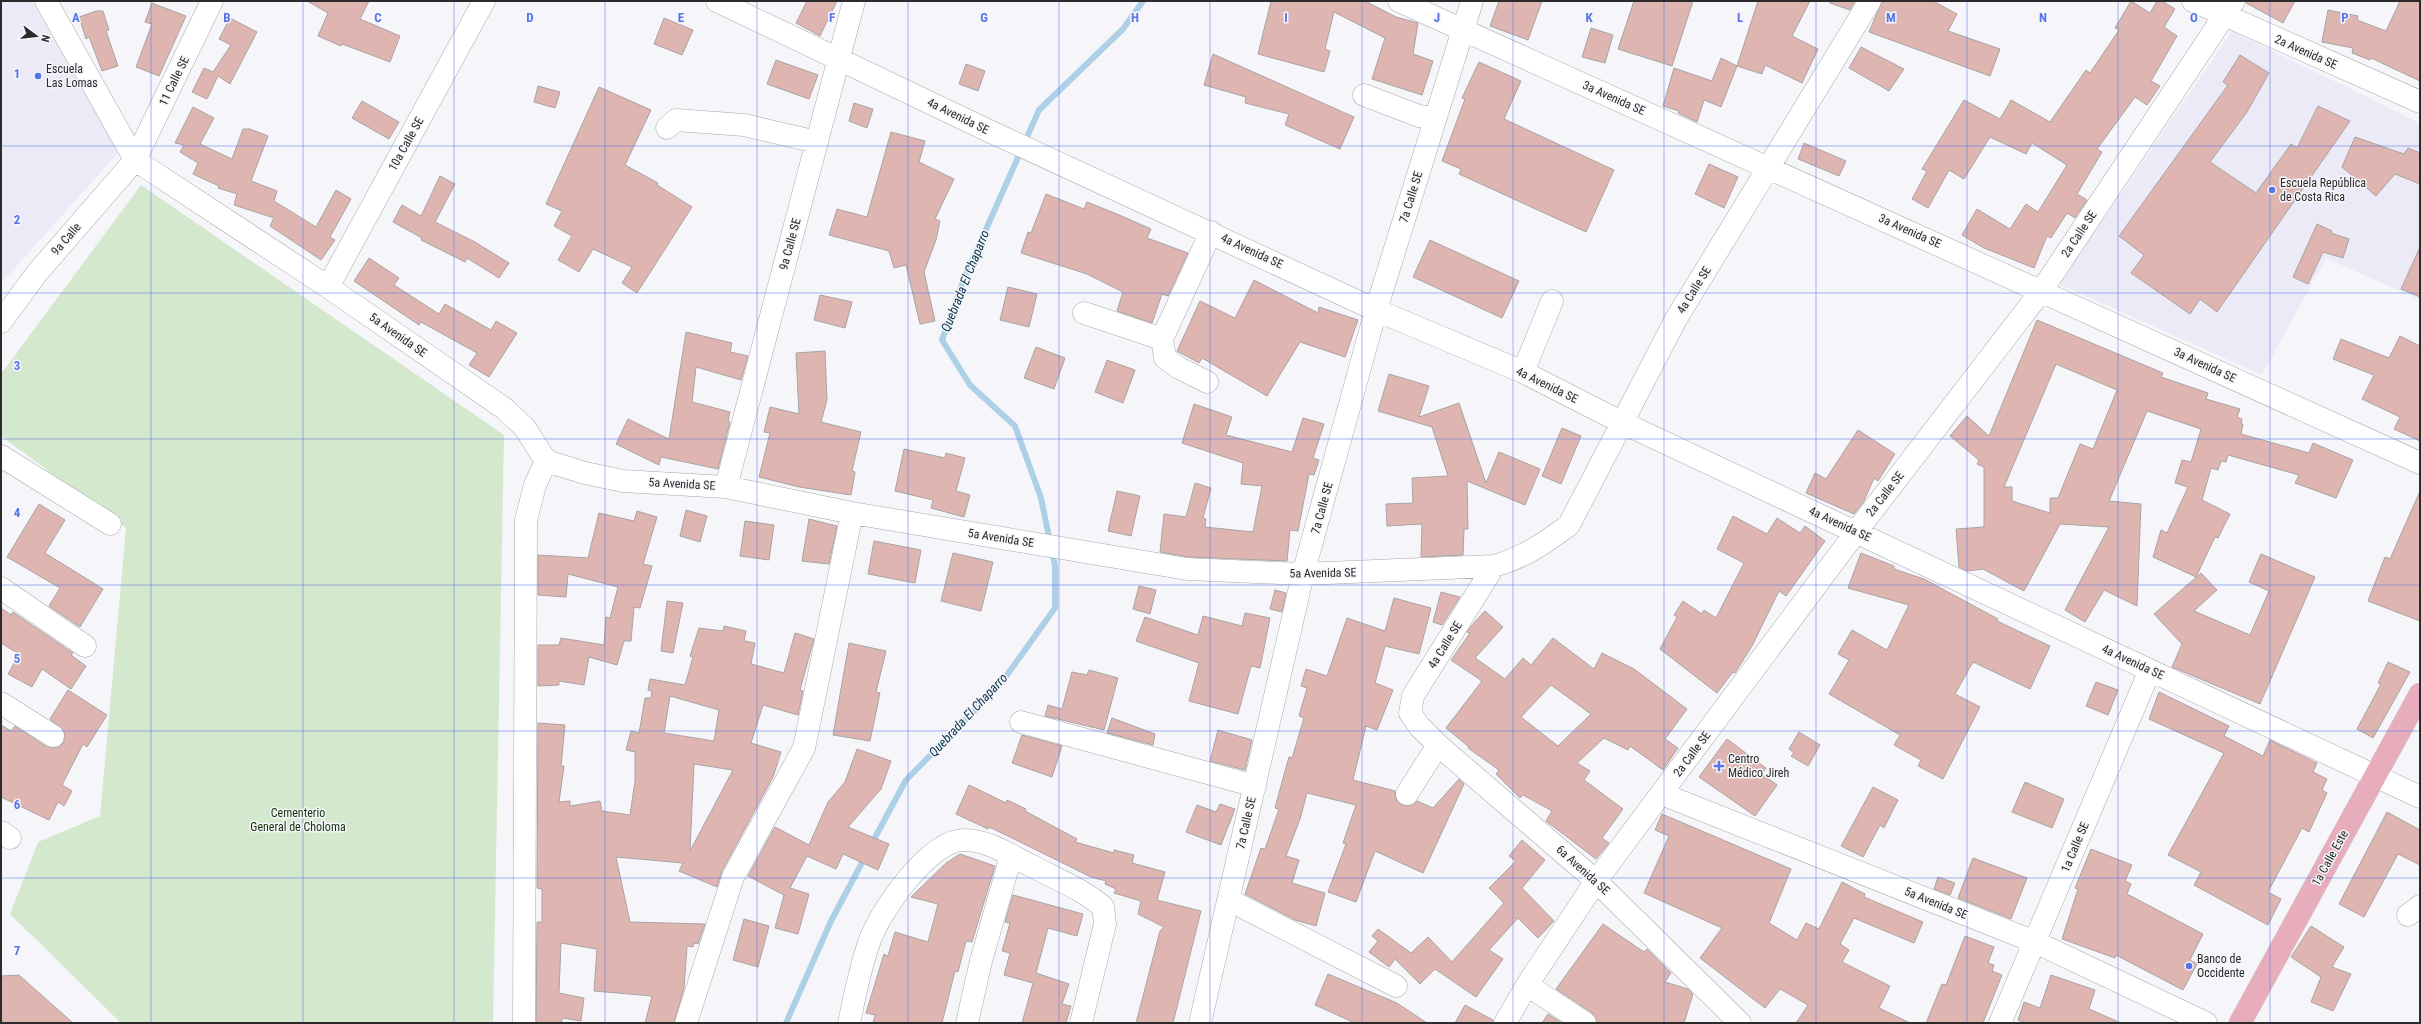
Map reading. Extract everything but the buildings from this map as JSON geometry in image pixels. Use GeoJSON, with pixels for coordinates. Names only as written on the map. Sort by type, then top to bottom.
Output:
{"type":"FeatureCollection","features":[{"type":"Feature","properties":{"kind":"main road","name":"1a Calle Este"},"geometry":{"type":"LineString","coordinates":[[2240,1023],[2420,694]]}},
{"type":"Feature","properties":{"kind":"street","name":"5a Avenida SE"},"geometry":{"type":"LineString","coordinates":[[46,1],[135,160],[328,286],[505,409],[525,428],[546,461],[585,473],[623,481],[726,487],[852,513],[1187,569],[1304,574],[1501,564]]}},
{"type":"Feature","properties":{"kind":"street","name":"11 Calle SE"},"geometry":{"type":"LineString","coordinates":[[135,160],[212,1]]}},
{"type":"Feature","properties":{"kind":"street","name":"10a Calle SE"},"geometry":{"type":"LineString","coordinates":[[328,286],[484,1]]}},
{"type":"Feature","properties":{"kind":"street","name":"4a Avenida SE"},"geometry":{"type":"LineString","coordinates":[[717,1],[989,131],[1211,232],[1376,310],[1523,372],[1622,422],[2374,777],[2420,797]]}},
{"type":"Feature","properties":{"kind":"street","name":"9a Calle SE"},"geometry":{"type":"LineString","coordinates":[[726,487],[854,1]]}},
{"type":"Feature","properties":{"kind":"street","name":"3a Avenida SE"},"geometry":{"type":"LineString","coordinates":[[1399,1],[2042,290],[2420,463]]}},
{"type":"Feature","properties":{"kind":"street","name":"7a Calle SE"},"geometry":{"type":"LineString","coordinates":[[1200,1023],[1304,574],[1376,310],[1472,1]]}},
{"type":"Feature","properties":{"kind":"street","name":"4a Calle SE"},"geometry":{"type":"LineString","coordinates":[[1419,726],[1410,713],[1413,696],[1501,564],[1538,548],[1569,525],[1676,319],[1770,168],[1870,1]]}},
{"type":"Feature","properties":{"kind":"street","name":"2a Avenida SE"},"geometry":{"type":"LineString","coordinates":[[2193,1],[2229,8],[2420,102]]}},
{"type":"Feature","properties":{"kind":"street","name":"2a Calle SE"},"geometry":{"type":"LineString","coordinates":[[1505,1023],[1527,985],[1596,881],[1856,532],[2042,290],[2229,8]]}},
{"type":"Feature","properties":{"kind":"street"},"geometry":{"type":"LineString","coordinates":[[1364,95],[1419,116],[1435,118]]}},
{"type":"Feature","properties":{"kind":"street"},"geometry":{"type":"LineString","coordinates":[[667,128],[676,120],[744,125],[817,142]]}},
{"type":"Feature","properties":{"kind":"street","name":"9a Calle"},"geometry":{"type":"LineString","coordinates":[[1,322],[37,273],[135,160]]}},
{"type":"Feature","properties":{"kind":"street"},"geometry":{"type":"LineString","coordinates":[[1208,382],[1178,368],[1165,358],[1162,339],[1211,232]]}},
{"type":"Feature","properties":{"kind":"street"},"geometry":{"type":"LineString","coordinates":[[1523,372],[1552,301]]}},
{"type":"Feature","properties":{"kind":"street"},"geometry":{"type":"LineString","coordinates":[[1084,313],[1162,339]]}},
{"type":"Feature","properties":{"kind":"street"},"geometry":{"type":"LineString","coordinates":[[1,456],[110,524]]}},
{"type":"Feature","properties":{"kind":"street"},"geometry":{"type":"LineString","coordinates":[[524,1023],[526,520],[535,485],[546,461]]}},
{"type":"Feature","properties":{"kind":"street"},"geometry":{"type":"LineString","coordinates":[[686,1023],[733,877],[804,748],[852,513]]}},
{"type":"Feature","properties":{"kind":"street"},"geometry":{"type":"LineString","coordinates":[[1,588],[85,646]]}},
{"type":"Feature","properties":{"kind":"street","name":"1a Calle SE"},"geometry":{"type":"LineString","coordinates":[[2000,1023],[2150,670]]}},
{"type":"Feature","properties":{"kind":"street"},"geometry":{"type":"LineString","coordinates":[[1,703],[53,736]]}},
{"type":"Feature","properties":{"kind":"street"},"geometry":{"type":"LineString","coordinates":[[1021,722],[1255,786]]}},
{"type":"Feature","properties":{"kind":"street","name":"6a Avenida SE"},"geometry":{"type":"LineString","coordinates":[[1419,726],[1438,745],[1596,881],[1740,1023]]}},
{"type":"Feature","properties":{"kind":"street"},"geometry":{"type":"LineString","coordinates":[[1407,794],[1438,745]]}},
{"type":"Feature","properties":{"kind":"street","name":"5a Avenida SE"},"geometry":{"type":"LineString","coordinates":[[1662,794],[2035,942],[2206,1023]]}},
{"type":"Feature","properties":{"kind":"street"},"geometry":{"type":"LineString","coordinates":[[849,1023],[861,968],[870,939],[892,902],[918,866],[941,847],[964,840],[990,845],[1089,895],[1103,907],[1105,924],[1081,1023]]}},
{"type":"Feature","properties":{"kind":"street"},"geometry":{"type":"LineString","coordinates":[[967,1023],[981,961],[1011,856]]}},
{"type":"Feature","properties":{"kind":"street"},"geometry":{"type":"LineString","coordinates":[[1229,900],[1396,986]]}},
{"type":"Feature","properties":{"kind":"street"},"geometry":{"type":"LineString","coordinates":[[1527,985],[1585,1023]]}},
{"type":"Feature","properties":{"kind":"shaded area","name":"Escuela Las Lomas"},"geometry":{"type":"Polygon","coordinates":[[[1,1],[32,1],[119,152],[4,280],[1,278],[1,1]]]}},
{"type":"Feature","properties":{"kind":"shaded area","name":"Escuela República de Costa Rica"},"geometry":{"type":"Polygon","coordinates":[[[2232,31],[2420,123],[2420,300],[2326,258],[2262,375],[2059,284],[2232,31]]]}},
{"type":"Feature","properties":{"kind":"green space","name":"Cementerio General de Choloma"},"geometry":{"type":"Polygon","coordinates":[[[141,185],[504,435],[493,1023],[121,1023],[10,914],[38,842],[100,816],[126,528],[1,436],[1,374],[141,185]]]}},
{"type":"Feature","properties":{"kind":"waterway","name":"Quebrada El Chaparro"},"geometry":{"type":"LineString","coordinates":[[1050,542],[1041,498],[1015,426],[970,385],[942,340],[964,279],[1039,110],[1123,29],[1143,1]]}},
{"type":"Feature","properties":{"kind":"waterway","name":"Quebrada El Chaparro"},"geometry":{"type":"LineString","coordinates":[[871,845],[906,780],[999,686],[1055,608],[1055,566],[1052,551]]}},
{"type":"Feature","properties":{"kind":"waterway","name":"Quebrada El Chaparro"},"geometry":{"type":"LineString","coordinates":[[786,1023],[831,921],[865,857]]}},
{"type":"Feature","properties":{"kind":"place","name":"Escuela Las Lomas"},"geometry":{"type":"Point","coordinates":[38,76]}},
{"type":"Feature","properties":{"kind":"place","name":"Escuela República de Costa Rica"},"geometry":{"type":"Point","coordinates":[2272,190]}},
{"type":"Feature","properties":{"kind":"place","name":"Centro Médico Jireh"},"geometry":{"type":"Point","coordinates":[1719,766]}},
{"type":"Feature","properties":{"kind":"place","name":"Banco de Occidente"},"geometry":{"type":"Point","coordinates":[2189,966]}}]}
